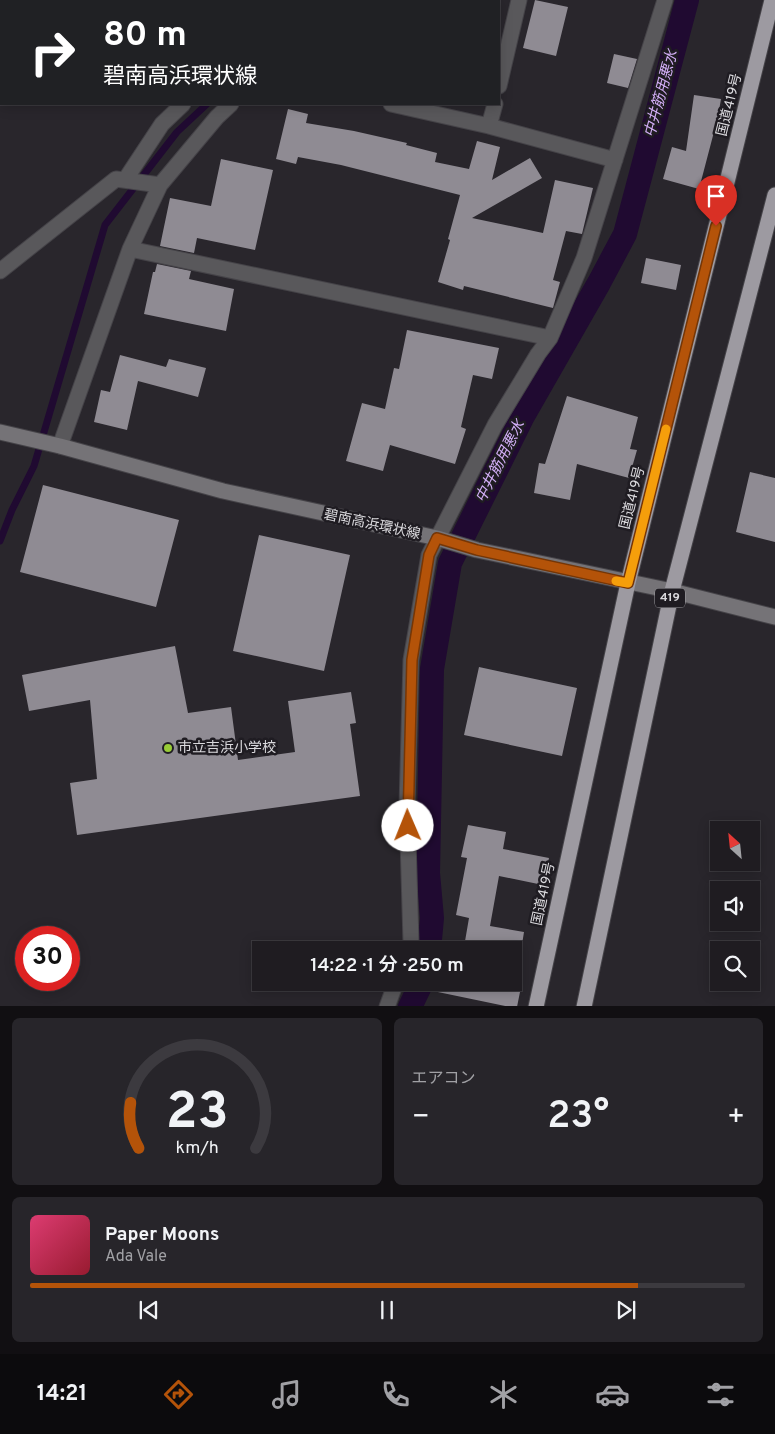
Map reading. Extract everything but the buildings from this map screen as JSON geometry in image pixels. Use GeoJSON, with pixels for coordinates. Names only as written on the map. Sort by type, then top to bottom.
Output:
{"type":"FeatureCollection","features":[{"type":"Feature","properties":{"kind":"highway","name":"国道419号"},"geometry":{"type":"LineString","coordinates":[[536,1006],[628,583],[772,0]]}},
{"type":"Feature","properties":{"kind":"highway","name":"419"},"geometry":{"type":"LineString","coordinates":[[584,1006],[672,591],[775,195]]}},
{"type":"Feature","properties":{"kind":"main road","name":"碧南高浜環状線"},"geometry":{"type":"LineString","coordinates":[[0,432],[58,446],[223,492],[437,538],[477,550],[672,591],[775,617]]}},
{"type":"Feature","properties":{"kind":"street"},"geometry":{"type":"LineString","coordinates":[[500,82],[519,0]]}},
{"type":"Feature","properties":{"kind":"street"},"geometry":{"type":"LineString","coordinates":[[411,941],[407,806],[412,660],[429,555],[495,424],[550,338],[584,258],[665,0]]}},
{"type":"Feature","properties":{"kind":"street"},"geometry":{"type":"LineString","coordinates":[[126,181],[162,124],[182,105]]}},
{"type":"Feature","properties":{"kind":"street"},"geometry":{"type":"LineString","coordinates":[[58,446],[130,250],[158,184],[230,105]]}},
{"type":"Feature","properties":{"kind":"street"},"geometry":{"type":"LineString","coordinates":[[395,105],[489,126],[615,160]]}},
{"type":"Feature","properties":{"kind":"street"},"geometry":{"type":"LineString","coordinates":[[489,126],[494,105]]}},
{"type":"Feature","properties":{"kind":"street"},"geometry":{"type":"LineString","coordinates":[[0,270],[116,179],[158,184]]}},
{"type":"Feature","properties":{"kind":"street"},"geometry":{"type":"LineString","coordinates":[[130,250],[550,338]]}},
{"type":"Feature","properties":{"kind":"street"},"geometry":{"type":"LineString","coordinates":[[387,1006],[393,991]]}},
{"type":"Feature","properties":{"kind":"waterway","name":"中井筋用悪水"},"geometry":{"type":"LineString","coordinates":[[430,941],[432,918],[428,873],[432,669],[450,563],[523,416],[625,234],[687,0]]}},
{"type":"Feature","properties":{"kind":"waterway"},"geometry":{"type":"LineString","coordinates":[[0,541],[12,510],[34,466],[105,225],[177,132],[206,105]]}},
{"type":"Feature","properties":{"kind":"waterway","name":"中井筋用悪水"},"geometry":{"type":"LineString","coordinates":[[410,1006],[418,991]]}},
{"type":"Feature","properties":{"kind":"slow traffic"},"geometry":{"type":"LineString","coordinates":[[616,581],[628,583],[666,429]]}},
{"type":"Feature","properties":{"kind":"place","name":"市立吉浜小学校"},"geometry":{"type":"Point","coordinates":[168,748]}},
{"type":"Feature","properties":{"kind":"route"},"geometry":{"type":"LineString","coordinates":[[408,826],[412,660],[429,555],[437,538],[477,550],[628,583],[716,226]]}}]}
